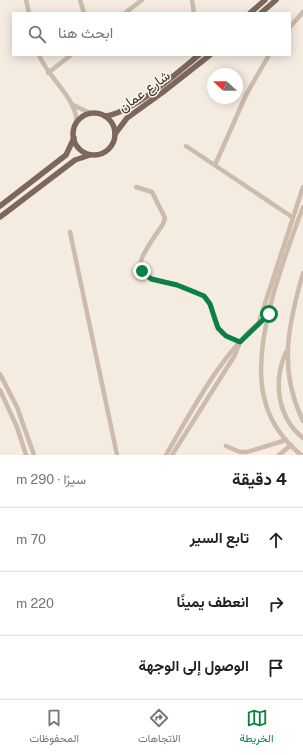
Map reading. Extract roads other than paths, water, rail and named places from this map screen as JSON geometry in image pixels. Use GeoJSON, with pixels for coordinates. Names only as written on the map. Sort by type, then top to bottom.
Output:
{"type":"FeatureCollection","features":[{"type":"Feature","properties":{"kind":"main road"},"geometry":{"type":"LineString","coordinates":[[251,12],[265,0]]}},
{"type":"Feature","properties":{"kind":"main road"},"geometry":{"type":"LineString","coordinates":[[262,12],[276,0]]}},
{"type":"Feature","properties":{"kind":"main road","name":"شارع عمان"},"geometry":{"type":"LineString","coordinates":[[105,116],[115,114],[128,108],[198,56]]}},
{"type":"Feature","properties":{"kind":"main road","name":"شارع عمان"},"geometry":{"type":"LineString","coordinates":[[115,134],[127,118],[209,56]]}},
{"type":"Feature","properties":{"kind":"main road"},"geometry":{"type":"LineString","coordinates":[[0,206],[66,155],[74,138],[77,123],[82,117],[90,113],[105,116],[114,126],[115,134],[110,147],[102,153],[93,154],[75,160],[0,217]]}},
{"type":"Feature","properties":{"kind":"main road"},"geometry":{"type":"LineString","coordinates":[[74,138],[80,149],[93,154]]}},
{"type":"Feature","properties":{"kind":"street"},"geometry":{"type":"LineString","coordinates":[[26,0],[29,12]]}},
{"type":"Feature","properties":{"kind":"street"},"geometry":{"type":"LineString","coordinates":[[80,0],[84,12]]}},
{"type":"Feature","properties":{"kind":"street"},"geometry":{"type":"LineString","coordinates":[[126,12],[142,0]]}},
{"type":"Feature","properties":{"kind":"street"},"geometry":{"type":"LineString","coordinates":[[192,0],[194,12]]}},
{"type":"Feature","properties":{"kind":"street"},"geometry":{"type":"LineString","coordinates":[[291,26],[303,12]]}},
{"type":"Feature","properties":{"kind":"street"},"geometry":{"type":"LineString","coordinates":[[40,56],[48,72],[72,104],[77,123]]}},
{"type":"Feature","properties":{"kind":"street"},"geometry":{"type":"LineString","coordinates":[[48,72],[70,56]]}},
{"type":"Feature","properties":{"kind":"street"},"geometry":{"type":"LineString","coordinates":[[215,165],[238,110],[268,56]]}},
{"type":"Feature","properties":{"kind":"street"},"geometry":{"type":"LineString","coordinates":[[72,104],[90,113]]}},
{"type":"Feature","properties":{"kind":"street"},"geometry":{"type":"LineString","coordinates":[[186,146],[292,217]]}},
{"type":"Feature","properties":{"kind":"street"},"geometry":{"type":"LineString","coordinates":[[136,187],[152,192],[165,218],[142,259],[141,268],[144,274],[151,279],[177,285],[204,296],[210,304],[218,328],[226,336],[240,342]]}},
{"type":"Feature","properties":{"kind":"street"},"geometry":{"type":"LineString","coordinates":[[259,322],[303,187]]}},
{"type":"Feature","properties":{"kind":"street"},"geometry":{"type":"LineString","coordinates":[[300,454],[286,440],[274,423],[268,411],[262,385],[262,357],[269,314],[303,207]]}},
{"type":"Feature","properties":{"kind":"street"},"geometry":{"type":"LineString","coordinates":[[70,232],[117,455]]}},
{"type":"Feature","properties":{"kind":"street"},"geometry":{"type":"LineString","coordinates":[[303,273],[289,328],[287,349],[291,389],[303,421]]}},
{"type":"Feature","properties":{"kind":"street"},"geometry":{"type":"LineString","coordinates":[[166,455],[209,384],[240,342],[269,314]]}},
{"type":"Feature","properties":{"kind":"street"},"geometry":{"type":"LineString","coordinates":[[172,455],[237,352],[240,342]]}},
{"type":"Feature","properties":{"kind":"street"},"geometry":{"type":"LineString","coordinates":[[287,349],[279,375],[279,397],[288,421],[303,438]]}},
{"type":"Feature","properties":{"kind":"street"},"geometry":{"type":"LineString","coordinates":[[0,374],[23,420],[34,455]]}},
{"type":"Feature","properties":{"kind":"street"},"geometry":{"type":"LineString","coordinates":[[0,390],[17,427],[26,455]]}},
{"type":"Feature","properties":{"kind":"street"},"geometry":{"type":"LineString","coordinates":[[226,446],[240,452],[247,452],[286,440]]}},
{"type":"Feature","properties":{"kind":"street"},"geometry":{"type":"LineString","coordinates":[[279,455],[291,445]]}}]}
